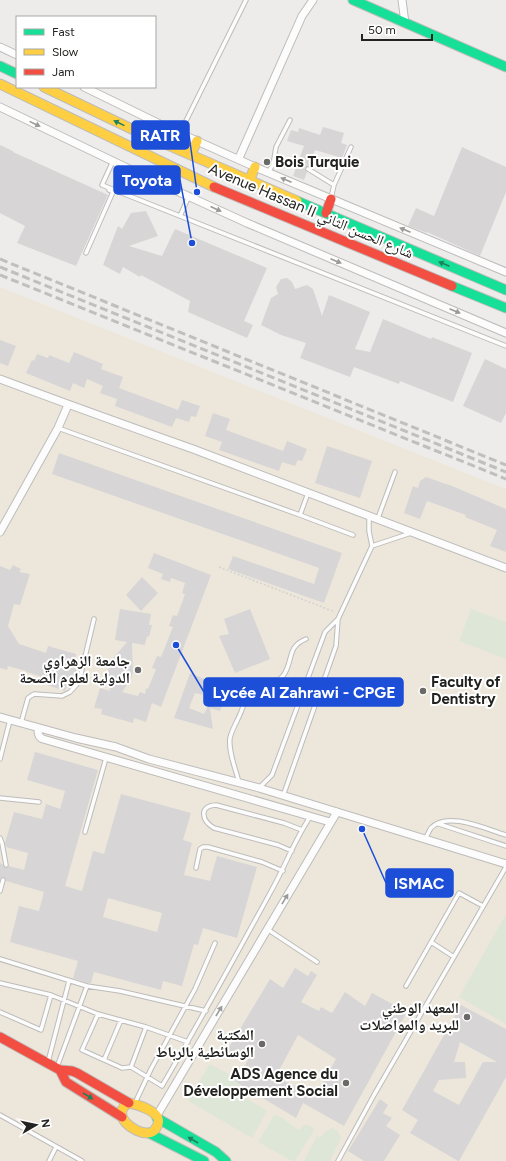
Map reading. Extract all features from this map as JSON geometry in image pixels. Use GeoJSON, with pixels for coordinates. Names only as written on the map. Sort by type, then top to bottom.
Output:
{"type":"FeatureCollection","features":[{"type":"Feature","properties":{"kind":"main road"},"geometry":{"type":"LineString","coordinates":[[354,0],[506,67]]}},
{"type":"Feature","properties":{"kind":"main road"},"geometry":{"type":"LineString","coordinates":[[0,66],[16,74]]}},
{"type":"Feature","properties":{"kind":"main road","name":"Avenue Hassan II شارع الحسن الثاني"},"geometry":{"type":"LineString","coordinates":[[0,84],[198,180],[506,308]]}},
{"type":"Feature","properties":{"kind":"main road","name":"Avenue Hassan II شارع الحسن الثاني"},"geometry":{"type":"LineString","coordinates":[[46,88],[138,132],[191,154],[249,181],[506,290]]}},
{"type":"Feature","properties":{"kind":"main road"},"geometry":{"type":"LineString","coordinates":[[162,142],[168,128]]}},
{"type":"Feature","properties":{"kind":"main road"},"geometry":{"type":"LineString","coordinates":[[191,154],[197,141]]}},
{"type":"Feature","properties":{"kind":"main road"},"geometry":{"type":"LineString","coordinates":[[249,181],[255,167]]}},
{"type":"Feature","properties":{"kind":"main road"},"geometry":{"type":"LineString","coordinates":[[326,213],[331,199]]}},
{"type":"Feature","properties":{"kind":"main road"},"geometry":{"type":"LineString","coordinates":[[0,1037],[58,1069],[72,1071],[132,1103],[147,1108],[157,1118],[216,1152],[226,1161]]}},
{"type":"Feature","properties":{"kind":"main road"},"geometry":{"type":"LineString","coordinates":[[58,1069],[66,1082],[122,1117],[130,1127],[149,1133],[204,1161]]}},
{"type":"Feature","properties":{"kind":"main road"},"geometry":{"type":"LineString","coordinates":[[122,1117],[121,1110],[125,1104],[132,1103]]}},
{"type":"Feature","properties":{"kind":"main road"},"geometry":{"type":"LineString","coordinates":[[149,1133],[157,1126],[157,1118]]}},
{"type":"Feature","properties":{"kind":"street"},"geometry":{"type":"LineString","coordinates":[[239,158],[302,16],[313,0]]}},
{"type":"Feature","properties":{"kind":"street"},"geometry":{"type":"LineString","coordinates":[[402,0],[405,23]]}},
{"type":"Feature","properties":{"kind":"street"},"geometry":{"type":"LineString","coordinates":[[0,46],[16,54]]}},
{"type":"Feature","properties":{"kind":"street"},"geometry":{"type":"LineString","coordinates":[[86,88],[168,128],[239,158],[255,167],[506,272]]}},
{"type":"Feature","properties":{"kind":"street"},"geometry":{"type":"LineString","coordinates":[[0,107],[113,161],[262,229],[506,333]]}},
{"type":"Feature","properties":{"kind":"street"},"geometry":{"type":"LineString","coordinates":[[0,379],[378,518],[506,568]]}},
{"type":"Feature","properties":{"kind":"street"},"geometry":{"type":"LineString","coordinates":[[0,532],[58,428],[68,405]]}},
{"type":"Feature","properties":{"kind":"street"},"geometry":{"type":"LineString","coordinates":[[0,719],[10,720],[116,747],[143,757],[239,782],[506,864]]}},
{"type":"Feature","properties":{"kind":"street"},"geometry":{"type":"LineString","coordinates":[[38,728],[38,735],[42,739],[330,822]]}},
{"type":"Feature","properties":{"kind":"street"},"geometry":{"type":"LineString","coordinates":[[157,1118],[337,812]]}},
{"type":"Feature","properties":{"kind":"lane"},"geometry":{"type":"LineString","coordinates":[[180,133],[246,0]]}},
{"type":"Feature","properties":{"kind":"lane"},"geometry":{"type":"LineString","coordinates":[[268,172],[273,165],[276,147],[290,120]]}},
{"type":"Feature","properties":{"kind":"lane"},"geometry":{"type":"LineString","coordinates":[[331,199],[334,185],[351,147]]}},
{"type":"Feature","properties":{"kind":"lane"},"geometry":{"type":"LineString","coordinates":[[102,185],[113,161]]}},
{"type":"Feature","properties":{"kind":"lane"},"geometry":{"type":"LineString","coordinates":[[273,165],[297,165]]}},
{"type":"Feature","properties":{"kind":"lane"},"geometry":{"type":"LineString","coordinates":[[308,169],[334,185]]}},
{"type":"Feature","properties":{"kind":"lane"},"geometry":{"type":"LineString","coordinates":[[102,185],[506,346]]}},
{"type":"Feature","properties":{"kind":"lane"},"geometry":{"type":"LineString","coordinates":[[86,253],[114,192],[102,185]]}},
{"type":"Feature","properties":{"kind":"lane"},"geometry":{"type":"LineString","coordinates":[[180,216],[189,196]]}},
{"type":"Feature","properties":{"kind":"lane"},"geometry":{"type":"LineString","coordinates":[[58,428],[353,535]]}},
{"type":"Feature","properties":{"kind":"lane"},"geometry":{"type":"LineString","coordinates":[[378,518],[395,472]]}},
{"type":"Feature","properties":{"kind":"lane"},"geometry":{"type":"LineString","coordinates":[[300,515],[308,493]]}},
{"type":"Feature","properties":{"kind":"lane"},"geometry":{"type":"LineString","coordinates":[[283,796],[336,646],[338,619],[372,546],[368,531],[368,515]]}},
{"type":"Feature","properties":{"kind":"lane"},"geometry":{"type":"LineString","coordinates":[[372,546],[413,532]]}},
{"type":"Feature","properties":{"kind":"lane"},"geometry":{"type":"LineString","coordinates":[[21,723],[28,698],[31,695],[62,696],[70,692],[78,682],[94,619]]}},
{"type":"Feature","properties":{"kind":"lane"},"geometry":{"type":"LineString","coordinates":[[259,788],[272,775],[325,632],[338,619]]}},
{"type":"Feature","properties":{"kind":"lane"},"geometry":{"type":"LineString","coordinates":[[239,782],[230,747],[230,737],[248,696],[281,678],[288,667],[293,648],[298,642],[306,639]]}},
{"type":"Feature","properties":{"kind":"lane"},"geometry":{"type":"LineString","coordinates":[[0,759],[10,720]]}},
{"type":"Feature","properties":{"kind":"lane"},"geometry":{"type":"LineString","coordinates":[[85,832],[106,758]]}},
{"type":"Feature","properties":{"kind":"lane"},"geometry":{"type":"LineString","coordinates":[[0,798],[39,802]]}},
{"type":"Feature","properties":{"kind":"lane"},"geometry":{"type":"LineString","coordinates":[[292,851],[278,845],[214,828],[207,824],[203,818],[204,810],[209,805],[216,805],[284,823],[302,830]]}},
{"type":"Feature","properties":{"kind":"lane"},"geometry":{"type":"LineString","coordinates":[[98,1014],[82,1050],[122,1068],[131,1067],[162,1086],[206,1011],[283,871],[302,830],[310,817]]}},
{"type":"Feature","properties":{"kind":"lane"},"geometry":{"type":"LineString","coordinates":[[425,839],[432,827],[446,821],[458,820],[506,835]]}},
{"type":"Feature","properties":{"kind":"lane"},"geometry":{"type":"LineString","coordinates":[[438,824],[506,846]]}},
{"type":"Feature","properties":{"kind":"lane"},"geometry":{"type":"LineString","coordinates":[[0,838],[6,865]]}},
{"type":"Feature","properties":{"kind":"lane"},"geometry":{"type":"LineString","coordinates":[[196,868],[200,849],[208,846],[262,862],[283,871]]}},
{"type":"Feature","properties":{"kind":"lane"},"geometry":{"type":"LineString","coordinates":[[338,1161],[506,867]]}},
{"type":"Feature","properties":{"kind":"lane"},"geometry":{"type":"LineString","coordinates":[[0,891],[3,880]]}},
{"type":"Feature","properties":{"kind":"lane"},"geometry":{"type":"LineString","coordinates":[[406,986],[459,892],[483,906]]}},
{"type":"Feature","properties":{"kind":"lane"},"geometry":{"type":"LineString","coordinates":[[267,930],[317,962]]}},
{"type":"Feature","properties":{"kind":"lane"},"geometry":{"type":"LineString","coordinates":[[431,942],[454,957]]}},
{"type":"Feature","properties":{"kind":"lane"},"geometry":{"type":"LineString","coordinates":[[132,1103],[195,989],[216,943]]}},
{"type":"Feature","properties":{"kind":"lane"},"geometry":{"type":"LineString","coordinates":[[0,958],[87,986],[120,991],[206,1011]]}},
{"type":"Feature","properties":{"kind":"lane"},"geometry":{"type":"LineString","coordinates":[[48,1063],[69,981]]}},
{"type":"Feature","properties":{"kind":"lane"},"geometry":{"type":"LineString","coordinates":[[0,983],[51,995],[98,1014],[188,1042]]}},
{"type":"Feature","properties":{"kind":"lane"},"geometry":{"type":"LineString","coordinates":[[58,1069],[87,986]]}},
{"type":"Feature","properties":{"kind":"lane"},"geometry":{"type":"LineString","coordinates":[[0,1012],[41,1030],[51,995]]}},
{"type":"Feature","properties":{"kind":"lane"},"geometry":{"type":"LineString","coordinates":[[104,1060],[121,1020]]}},
{"type":"Feature","properties":{"kind":"lane"},"geometry":{"type":"LineString","coordinates":[[131,1067],[146,1028]]}},
{"type":"Feature","properties":{"kind":"lane"},"geometry":{"type":"LineString","coordinates":[[0,1115],[82,1161]]}},
{"type":"Feature","properties":{"kind":"lane"},"geometry":{"type":"LineString","coordinates":[[49,1161],[56,1147]]}},
{"type":"Feature","properties":{"kind":"path"},"geometry":{"type":"LineString","coordinates":[[219,566],[340,614]]}},
{"type":"Feature","properties":{"kind":"shaded area"},"geometry":{"type":"Polygon","coordinates":[[[0,287],[506,489],[506,1161],[0,1161],[0,287]]]}},
{"type":"Feature","properties":{"kind":"shaded area"},"geometry":{"type":"Polygon","coordinates":[[[471,609],[506,622],[506,659],[459,641],[471,609]]]}},
{"type":"Feature","properties":{"kind":"shaded area"},"geometry":{"type":"Polygon","coordinates":[[[506,914],[506,1024],[459,997],[506,914]]]}},
{"type":"Feature","properties":{"kind":"shaded area"},"geometry":{"type":"Polygon","coordinates":[[[209,1065],[212,1065],[243,1082],[240,1090],[243,1096],[267,1111],[252,1138],[188,1101],[209,1065]]]}},
{"type":"Feature","properties":{"kind":"shaded area"},"geometry":{"type":"Polygon","coordinates":[[[274,1115],[281,1117],[299,1130],[304,1125],[309,1125],[313,1128],[313,1132],[295,1161],[292,1161],[258,1142],[274,1115]]]}},
{"type":"Feature","properties":{"kind":"shaded area"},"geometry":{"type":"Polygon","coordinates":[[[332,1128],[337,1130],[341,1138],[330,1161],[304,1161],[317,1136],[321,1137],[325,1132],[332,1128]]]}},
{"type":"Feature","properties":{"kind":"building"},"geometry":{"type":"Polygon","coordinates":[[[323,127],[344,133],[341,143],[347,145],[342,158],[315,150],[309,166],[305,168],[307,172],[304,180],[293,176],[296,168],[300,166],[298,162],[304,146],[287,141],[291,130],[298,132],[299,128],[320,135],[323,127]]]}},
{"type":"Feature","properties":{"kind":"building"},"geometry":{"type":"Polygon","coordinates":[[[0,145],[108,195],[76,266],[17,243],[25,226],[0,213],[0,145]]]}},
{"type":"Feature","properties":{"kind":"building"},"geometry":{"type":"Polygon","coordinates":[[[462,147],[506,167],[506,192],[480,256],[427,232],[408,226],[416,208],[434,216],[462,147]]]}},
{"type":"Feature","properties":{"kind":"building"},"geometry":{"type":"Polygon","coordinates":[[[146,211],[158,236],[129,246],[162,256],[175,229],[267,268],[244,321],[253,325],[247,338],[188,312],[190,301],[141,275],[140,277],[123,267],[120,274],[103,265],[118,226],[122,229],[131,213],[146,211]]]}},
{"type":"Feature","properties":{"kind":"building"},"geometry":{"type":"Polygon","coordinates":[[[287,278],[292,282],[295,289],[307,285],[313,289],[322,316],[329,295],[370,312],[355,349],[370,352],[383,319],[431,339],[432,337],[472,353],[453,402],[400,381],[399,384],[354,367],[350,377],[300,358],[306,343],[281,335],[261,325],[271,298],[278,294],[276,287],[281,279],[287,278]]]}},
{"type":"Feature","properties":{"kind":"building"},"geometry":{"type":"Polygon","coordinates":[[[0,340],[16,346],[8,366],[0,363],[0,340]]]}},
{"type":"Feature","properties":{"kind":"building"},"geometry":{"type":"Polygon","coordinates":[[[74,352],[103,364],[101,369],[123,377],[119,388],[178,410],[182,400],[200,406],[196,417],[191,416],[189,422],[176,418],[172,427],[115,406],[117,399],[100,393],[103,386],[87,379],[84,388],[73,383],[70,391],[26,373],[32,360],[34,361],[37,354],[48,358],[49,355],[69,363],[74,352]]]}},
{"type":"Feature","properties":{"kind":"building"},"geometry":{"type":"Polygon","coordinates":[[[485,359],[506,369],[506,413],[501,423],[463,406],[485,359]]]}},
{"type":"Feature","properties":{"kind":"building"},"geometry":{"type":"Polygon","coordinates":[[[213,413],[230,419],[226,430],[283,451],[287,441],[307,449],[302,461],[298,460],[295,466],[282,462],[279,471],[219,450],[222,442],[205,436],[213,413]]]}},
{"type":"Feature","properties":{"kind":"building"},"geometry":{"type":"Polygon","coordinates":[[[327,446],[372,461],[360,498],[315,483],[327,446]]]}},
{"type":"Feature","properties":{"kind":"building"},"geometry":{"type":"Polygon","coordinates":[[[59,453],[342,553],[324,603],[228,569],[233,556],[314,584],[319,568],[52,474],[59,453]]]}},
{"type":"Feature","properties":{"kind":"building"},"geometry":{"type":"Polygon","coordinates":[[[426,477],[452,486],[506,509],[506,552],[490,546],[497,530],[465,517],[466,515],[427,501],[420,519],[404,513],[413,486],[418,488],[420,481],[426,477]]]}},
{"type":"Feature","properties":{"kind":"building"},"geometry":{"type":"Polygon","coordinates":[[[154,553],[211,575],[161,707],[152,703],[146,722],[134,718],[133,723],[101,714],[102,709],[94,708],[100,688],[110,691],[107,675],[109,666],[114,657],[127,642],[115,640],[120,609],[151,614],[149,625],[152,625],[145,645],[132,643],[133,672],[131,679],[122,692],[138,696],[140,692],[145,694],[146,688],[148,689],[156,669],[152,668],[157,656],[161,657],[173,627],[169,626],[173,615],[177,616],[185,594],[182,593],[185,583],[171,578],[170,582],[161,579],[163,574],[148,568],[154,553]]]}},
{"type":"Feature","properties":{"kind":"building"},"geometry":{"type":"Polygon","coordinates":[[[13,565],[21,569],[19,572],[30,574],[20,605],[14,604],[8,626],[19,644],[46,653],[48,646],[76,654],[74,665],[79,667],[76,681],[70,678],[65,691],[39,682],[40,676],[26,671],[8,666],[7,670],[0,668],[0,566],[10,570],[13,565]]]}},
{"type":"Feature","properties":{"kind":"building"},"geometry":{"type":"Polygon","coordinates":[[[142,577],[158,593],[141,611],[126,595],[142,577]]]}},
{"type":"Feature","properties":{"kind":"building"},"geometry":{"type":"Polygon","coordinates":[[[250,609],[270,659],[235,673],[219,636],[229,634],[224,619],[250,609]]]}},
{"type":"Feature","properties":{"kind":"building"},"geometry":{"type":"Polygon","coordinates":[[[190,673],[228,689],[220,711],[210,708],[213,729],[174,718],[190,673]],[[195,693],[189,708],[204,714],[213,697],[195,693]]]}},
{"type":"Feature","properties":{"kind":"building"},"geometry":{"type":"Polygon","coordinates":[[[35,752],[98,770],[65,886],[82,891],[93,851],[104,854],[121,794],[191,813],[183,840],[192,843],[184,875],[210,881],[217,856],[257,867],[237,938],[203,928],[198,945],[194,944],[182,986],[163,981],[161,990],[94,972],[91,983],[88,983],[73,978],[78,961],[10,942],[19,906],[39,911],[44,892],[6,881],[4,877],[0,879],[0,863],[5,868],[9,866],[24,870],[28,853],[6,847],[5,843],[14,812],[42,819],[46,804],[60,809],[65,791],[27,780],[35,752]],[[108,898],[103,917],[157,932],[162,913],[108,898]]]}},
{"type":"Feature","properties":{"kind":"building"},"geometry":{"type":"Polygon","coordinates":[[[295,968],[308,976],[311,971],[317,975],[301,1002],[319,1011],[321,1007],[332,1013],[345,992],[365,1006],[372,993],[407,1012],[344,1126],[303,1103],[296,1118],[236,1082],[250,1056],[225,1054],[270,979],[283,988],[295,968]],[[298,1035],[276,1076],[314,1098],[336,1059],[298,1035]]]}},
{"type":"Feature","properties":{"kind":"building"},"geometry":{"type":"Polygon","coordinates":[[[461,1005],[506,1029],[506,1077],[459,1161],[410,1133],[418,1120],[402,1110],[461,1005]],[[460,1042],[454,1062],[465,1062],[466,1078],[439,1080],[433,1091],[459,1105],[483,1062],[497,1062],[460,1042]]]}},
{"type":"Feature","properties":{"kind":"building"},"geometry":{"type":"Polygon","coordinates":[[[380,1099],[388,1105],[383,1113],[392,1118],[386,1126],[400,1135],[384,1161],[364,1161],[348,1151],[380,1099]]]}},
{"type":"Feature","properties":{"kind":"railway"},"geometry":{"type":"LineString","coordinates":[[0,259],[506,465]]}},
{"type":"Feature","properties":{"kind":"railway"},"geometry":{"type":"LineString","coordinates":[[0,267],[506,472]]}},
{"type":"Feature","properties":{"kind":"railway"},"geometry":{"type":"LineString","coordinates":[[0,275],[506,479]]}},
{"type":"Feature","properties":{"kind":"traffic: fast"},"geometry":{"type":"LineString","coordinates":[[353,0],[506,67]]}},
{"type":"Feature","properties":{"kind":"traffic: fast"},"geometry":{"type":"LineString","coordinates":[[0,66],[16,74]]}},
{"type":"Feature","properties":{"kind":"traffic: fast"},"geometry":{"type":"LineString","coordinates":[[297,201],[506,290]]}},
{"type":"Feature","properties":{"kind":"traffic: fast"},"geometry":{"type":"LineString","coordinates":[[452,286],[506,308]]}},
{"type":"Feature","properties":{"kind":"traffic: fast"},"geometry":{"type":"LineString","coordinates":[[157,1118],[216,1152],[226,1161]]}},
{"type":"Feature","properties":{"kind":"traffic: fast"},"geometry":{"type":"LineString","coordinates":[[149,1133],[204,1161]]}},
{"type":"Feature","properties":{"kind":"traffic: slow"},"geometry":{"type":"LineString","coordinates":[[0,84],[214,187]]}},
{"type":"Feature","properties":{"kind":"traffic: slow"},"geometry":{"type":"LineString","coordinates":[[46,88],[138,132],[297,201]]}},
{"type":"Feature","properties":{"kind":"traffic: slow"},"geometry":{"type":"LineString","coordinates":[[191,154],[197,141]]}},
{"type":"Feature","properties":{"kind":"traffic: slow"},"geometry":{"type":"LineString","coordinates":[[249,181],[255,167]]}},
{"type":"Feature","properties":{"kind":"traffic: slow"},"geometry":{"type":"LineString","coordinates":[[129,1103],[145,1108],[155,1114],[158,1118],[158,1123],[153,1132],[149,1133],[136,1130],[126,1122],[123,1118],[122,1112],[124,1107],[129,1103]]}},
{"type":"Feature","properties":{"kind":"traffic: jam"},"geometry":{"type":"LineString","coordinates":[[162,142],[168,128]]}},
{"type":"Feature","properties":{"kind":"traffic: jam"},"geometry":{"type":"LineString","coordinates":[[214,187],[452,286]]}},
{"type":"Feature","properties":{"kind":"traffic: jam"},"geometry":{"type":"LineString","coordinates":[[326,213],[331,199]]}},
{"type":"Feature","properties":{"kind":"traffic: jam"},"geometry":{"type":"LineString","coordinates":[[0,1037],[60,1070],[77,1073],[129,1103]]}},
{"type":"Feature","properties":{"kind":"traffic: jam"},"geometry":{"type":"LineString","coordinates":[[60,1070],[66,1082],[122,1117]]}},
{"type":"Feature","properties":{"kind":"place","name":"Bois Turquie"},"geometry":{"type":"Point","coordinates":[267,162]}},
{"type":"Feature","properties":{"kind":"place","name":"RATR"},"geometry":{"type":"Point","coordinates":[197,192]}},
{"type":"Feature","properties":{"kind":"place","name":"Toyota"},"geometry":{"type":"Point","coordinates":[192,243]}},
{"type":"Feature","properties":{"kind":"place","name":"Lycée Al Zahrawi - CPGE"},"geometry":{"type":"Point","coordinates":[176,645]}},
{"type":"Feature","properties":{"kind":"place","name":"جامعة الزهراوي الدولية لعلوم الصحة"},"geometry":{"type":"Point","coordinates":[138,670]}},
{"type":"Feature","properties":{"kind":"place","name":"Faculty of Dentistry"},"geometry":{"type":"Point","coordinates":[423,691]}},
{"type":"Feature","properties":{"kind":"place","name":"ISMAC"},"geometry":{"type":"Point","coordinates":[362,829]}},
{"type":"Feature","properties":{"kind":"place","name":"المعهد الوطني للبريد والمواصلات"},"geometry":{"type":"Point","coordinates":[467,1017]}},
{"type":"Feature","properties":{"kind":"place","name":"المكتبة الوسائطية بالرباط"},"geometry":{"type":"Point","coordinates":[262,1044]}},
{"type":"Feature","properties":{"kind":"place","name":"ADS Agence du Développement Social"},"geometry":{"type":"Point","coordinates":[346,1083]}}]}
